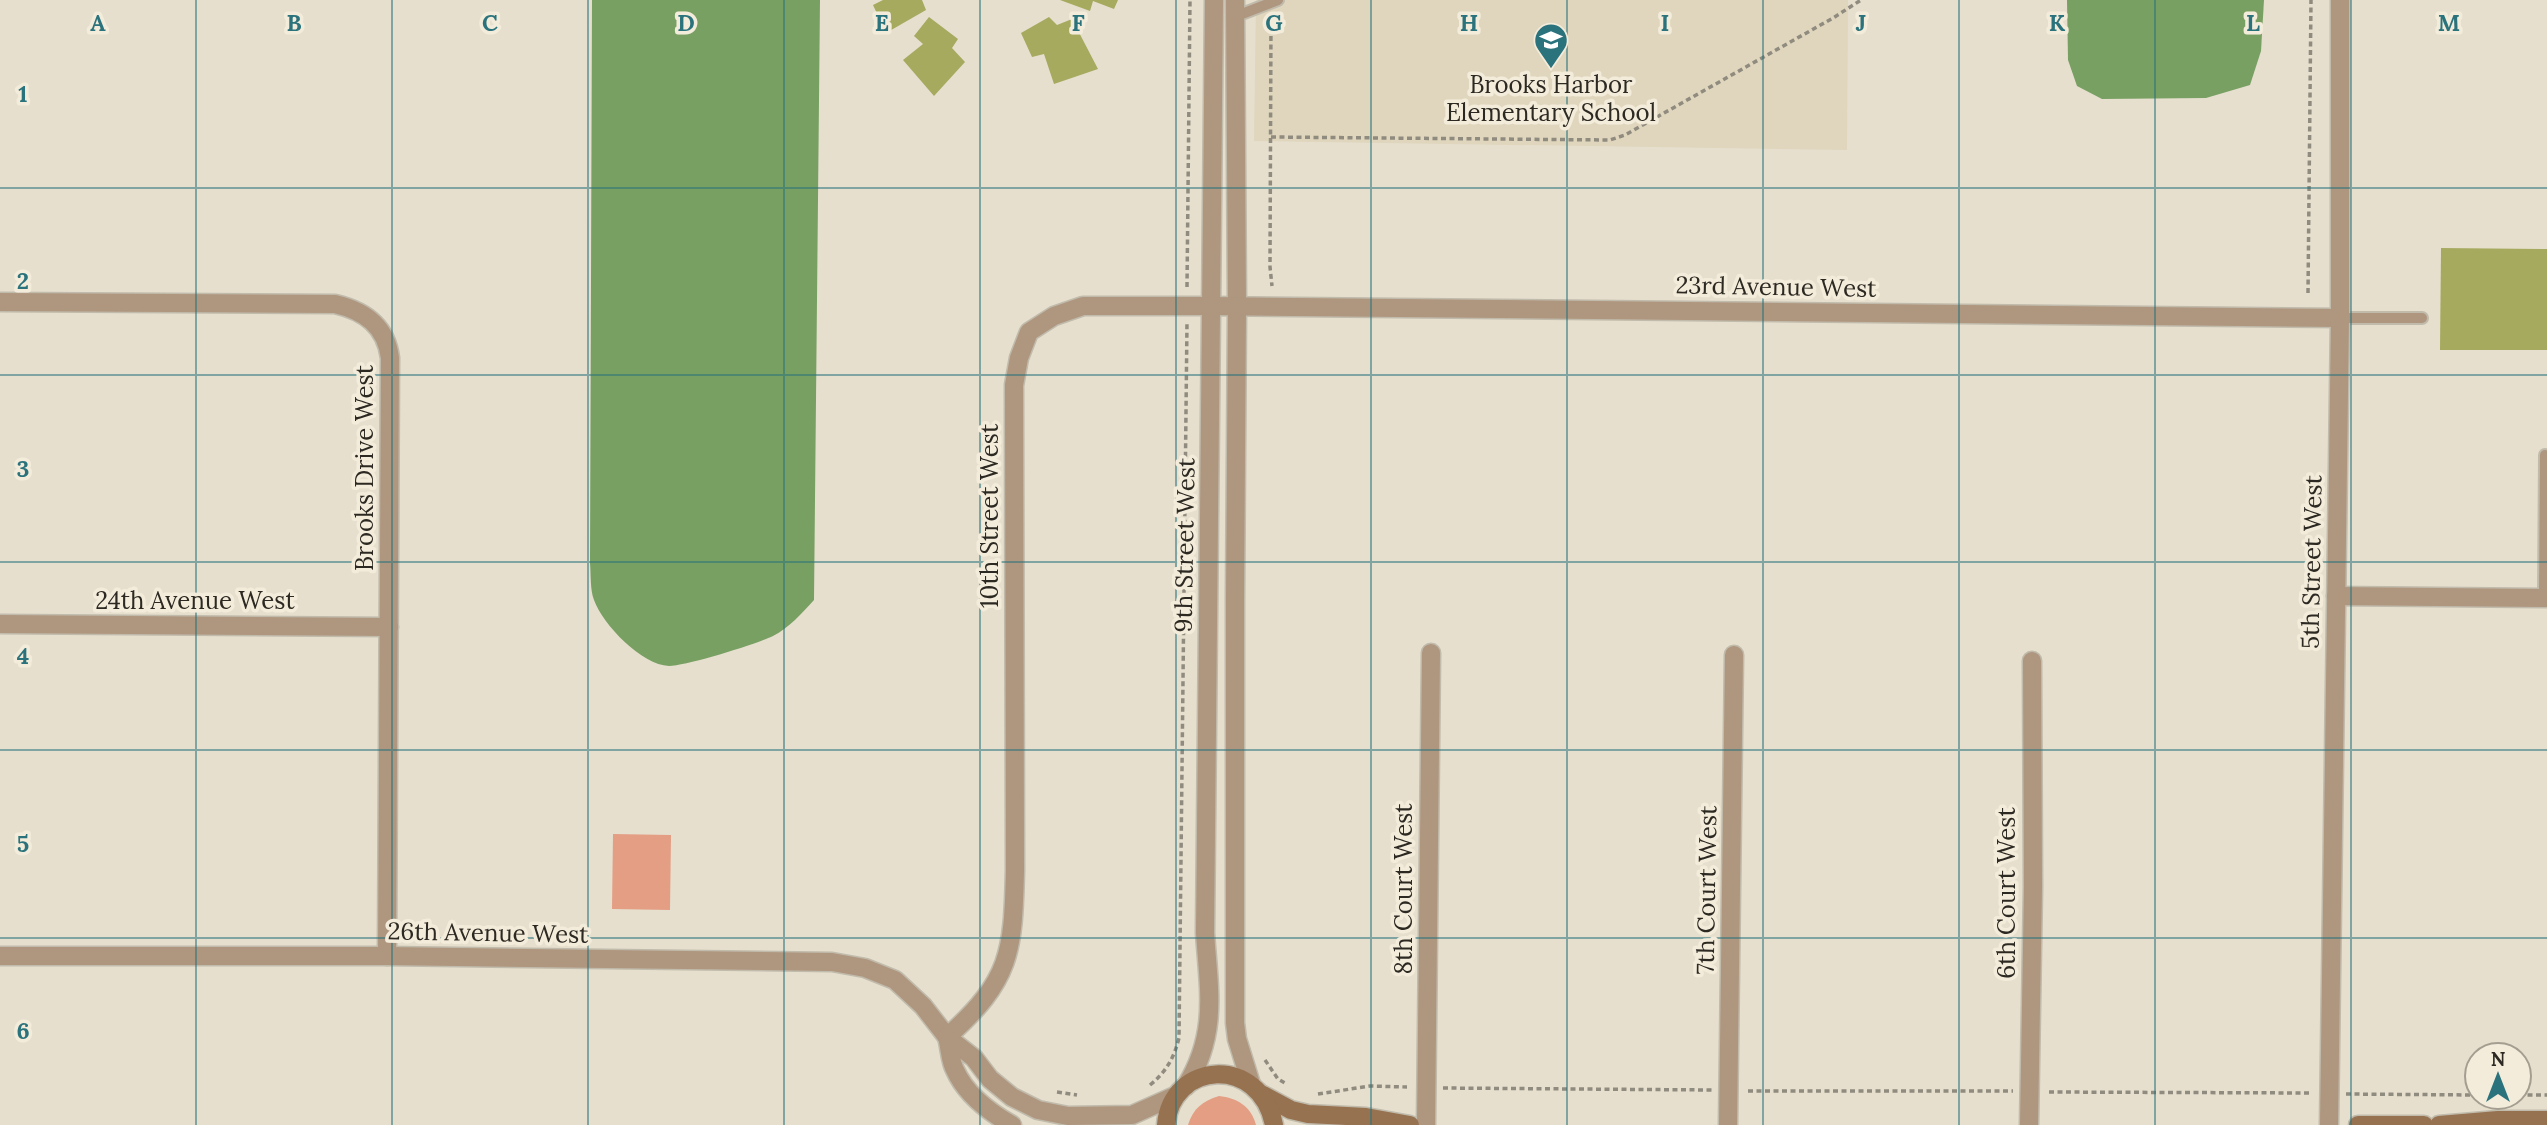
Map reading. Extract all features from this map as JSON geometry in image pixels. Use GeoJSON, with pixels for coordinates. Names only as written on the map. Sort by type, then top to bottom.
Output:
{"type":"FeatureCollection","features":[{"type":"Feature","properties":{"kind":"street","name":"9th Street West"},"geometry":{"type":"LineString","coordinates":[[1181,1091],[1202,1056],[1210,1014],[1205,933],[1214,0]]}},
{"type":"Feature","properties":{"kind":"street","name":"5th Street West"},"geometry":{"type":"LineString","coordinates":[[2329,1125],[2340,317],[2340,0]]}},
{"type":"Feature","properties":{"kind":"street","name":"9th Street West"},"geometry":{"type":"LineString","coordinates":[[1235,8],[1235,1023],[1237,1039],[1257,1089]]}},
{"type":"Feature","properties":{"kind":"street","name":"Brooks Drive West"},"geometry":{"type":"LineString","coordinates":[[0,302],[335,304],[353,308],[370,317],[384,335],[390,358],[387,956]]}},
{"type":"Feature","properties":{"kind":"street","name":"10th Street West"},"geometry":{"type":"LineString","coordinates":[[947,1037],[988,997],[1002,972],[1010,948],[1013,918],[1014,385],[1018,358],[1029,332],[1054,316],[1083,306],[1211,306]]}},
{"type":"Feature","properties":{"kind":"street","name":"23rd Avenue West"},"geometry":{"type":"LineString","coordinates":[[1211,306],[2340,317]]}},
{"type":"Feature","properties":{"kind":"street"},"geometry":{"type":"LineString","coordinates":[[2336,596],[2545,598]]}},
{"type":"Feature","properties":{"kind":"street","name":"24th Avenue West"},"geometry":{"type":"LineString","coordinates":[[0,624],[389,627]]}},
{"type":"Feature","properties":{"kind":"street","name":"8th Court West"},"geometry":{"type":"LineString","coordinates":[[1426,1125],[1431,653]]}},
{"type":"Feature","properties":{"kind":"street","name":"7th Court West"},"geometry":{"type":"LineString","coordinates":[[1728,1125],[1734,655]]}},
{"type":"Feature","properties":{"kind":"street","name":"6th Court West"},"geometry":{"type":"LineString","coordinates":[[2029,1125],[2033,887],[2032,661]]}},
{"type":"Feature","properties":{"kind":"street","name":"26th Avenue West"},"geometry":{"type":"LineString","coordinates":[[0,956],[387,956],[832,962],[865,968],[895,981],[923,1006],[947,1037],[974,1058],[990,1079],[1012,1097],[1038,1110],[1068,1116],[1132,1115],[1181,1091]]}},
{"type":"Feature","properties":{"kind":"street","name":"26th Avenue West"},"geometry":{"type":"LineString","coordinates":[[947,1037],[954,1070],[972,1096],[993,1115],[1012,1125]]}},
{"type":"Feature","properties":{"kind":"street"},"geometry":{"type":"LineString","coordinates":[[1166,1125],[1170,1108],[1181,1091],[1201,1077],[1218,1074],[1236,1076],[1291,1110],[1308,1114],[1366,1117],[1410,1125]]}},
{"type":"Feature","properties":{"kind":"street"},"geometry":{"type":"LineString","coordinates":[[1257,1089],[1271,1109],[1274,1125]]}},
{"type":"Feature","properties":{"kind":"street"},"geometry":{"type":"LineString","coordinates":[[2439,1125],[2498,1120],[2547,1120]]}},
{"type":"Feature","properties":{"kind":"street"},"geometry":{"type":"LineString","coordinates":[[2358,1125],[2424,1125]]}},
{"type":"Feature","properties":{"kind":"lane"},"geometry":{"type":"LineString","coordinates":[[1235,8],[1275,2]]}},
{"type":"Feature","properties":{"kind":"lane"},"geometry":{"type":"LineString","coordinates":[[2340,317],[2422,318]]}},
{"type":"Feature","properties":{"kind":"lane"},"geometry":{"type":"LineString","coordinates":[[2545,455],[2545,598]]}},
{"type":"Feature","properties":{"kind":"path"},"geometry":{"type":"LineString","coordinates":[[1142,1088],[1151,1084],[1165,1071],[1175,1054],[1179,1038],[1190,0]]}},
{"type":"Feature","properties":{"kind":"path"},"geometry":{"type":"LineString","coordinates":[[1271,136],[1610,140],[1625,135],[1833,19],[1861,0]]}},
{"type":"Feature","properties":{"kind":"path"},"geometry":{"type":"LineString","coordinates":[[2308,293],[2311,0]]}},
{"type":"Feature","properties":{"kind":"path"},"geometry":{"type":"LineString","coordinates":[[1272,286],[1271,136],[1275,2]]}},
{"type":"Feature","properties":{"kind":"path"},"geometry":{"type":"LineString","coordinates":[[1261,1052],[1279,1079],[1293,1089]]}},
{"type":"Feature","properties":{"kind":"path"},"geometry":{"type":"LineString","coordinates":[[1310,1094],[1370,1086],[1412,1087]]}},
{"type":"Feature","properties":{"kind":"path"},"geometry":{"type":"LineString","coordinates":[[1442,1088],[2463,1095]]}},
{"type":"Feature","properties":{"kind":"path"},"geometry":{"type":"LineString","coordinates":[[1051,1092],[1087,1095]]}},
{"type":"Feature","properties":{"kind":"shaded area"},"geometry":{"type":"Polygon","coordinates":[[[592,0],[820,0],[814,600],[790,625],[773,636],[678,665],[658,664],[625,642],[606,621],[592,592],[592,0]]]}},
{"type":"Feature","properties":{"kind":"shaded area","name":"Brooks Harbor Elementary School"},"geometry":{"type":"Polygon","coordinates":[[[1256,0],[1848,0],[1847,150],[1254,141],[1256,0]]]}},
{"type":"Feature","properties":{"kind":"shaded area"},"geometry":{"type":"Polygon","coordinates":[[[2067,0],[2264,0],[2261,51],[2250,85],[2206,98],[2102,99],[2077,86],[2068,60],[2067,0]]]}},
{"type":"Feature","properties":{"kind":"shaded area"},"geometry":{"type":"Polygon","coordinates":[[[613,834],[671,835],[670,910],[612,909],[613,834]]]}},
{"type":"Feature","properties":{"kind":"shaded area"},"geometry":{"type":"Polygon","coordinates":[[[1219,1096],[1242,1104],[1251,1113],[1256,1125],[1188,1125],[1199,1106],[1219,1096]]]}},
{"type":"Feature","properties":{"kind":"building"},"geometry":{"type":"Polygon","coordinates":[[[883,0],[922,0],[926,10],[886,33],[873,5],[883,0]]]}},
{"type":"Feature","properties":{"kind":"building"},"geometry":{"type":"Polygon","coordinates":[[[1060,0],[1118,0],[1114,9],[1093,1],[1090,11],[1060,0]]]}},
{"type":"Feature","properties":{"kind":"building"},"geometry":{"type":"Polygon","coordinates":[[[929,17],[958,39],[952,48],[965,62],[934,96],[903,60],[923,44],[914,36],[929,17]]]}},
{"type":"Feature","properties":{"kind":"building"},"geometry":{"type":"Polygon","coordinates":[[[1049,17],[1057,25],[1072,19],[1098,69],[1054,84],[1044,54],[1032,57],[1021,33],[1049,17]]]}},
{"type":"Feature","properties":{"kind":"building"},"geometry":{"type":"Polygon","coordinates":[[[2441,248],[2547,249],[2547,350],[2440,350],[2441,248]]]}},
{"type":"Feature","properties":{"kind":"place","name":"Brooks Harbor Elementary School"},"geometry":{"type":"Point","coordinates":[1551,70]}}]}
